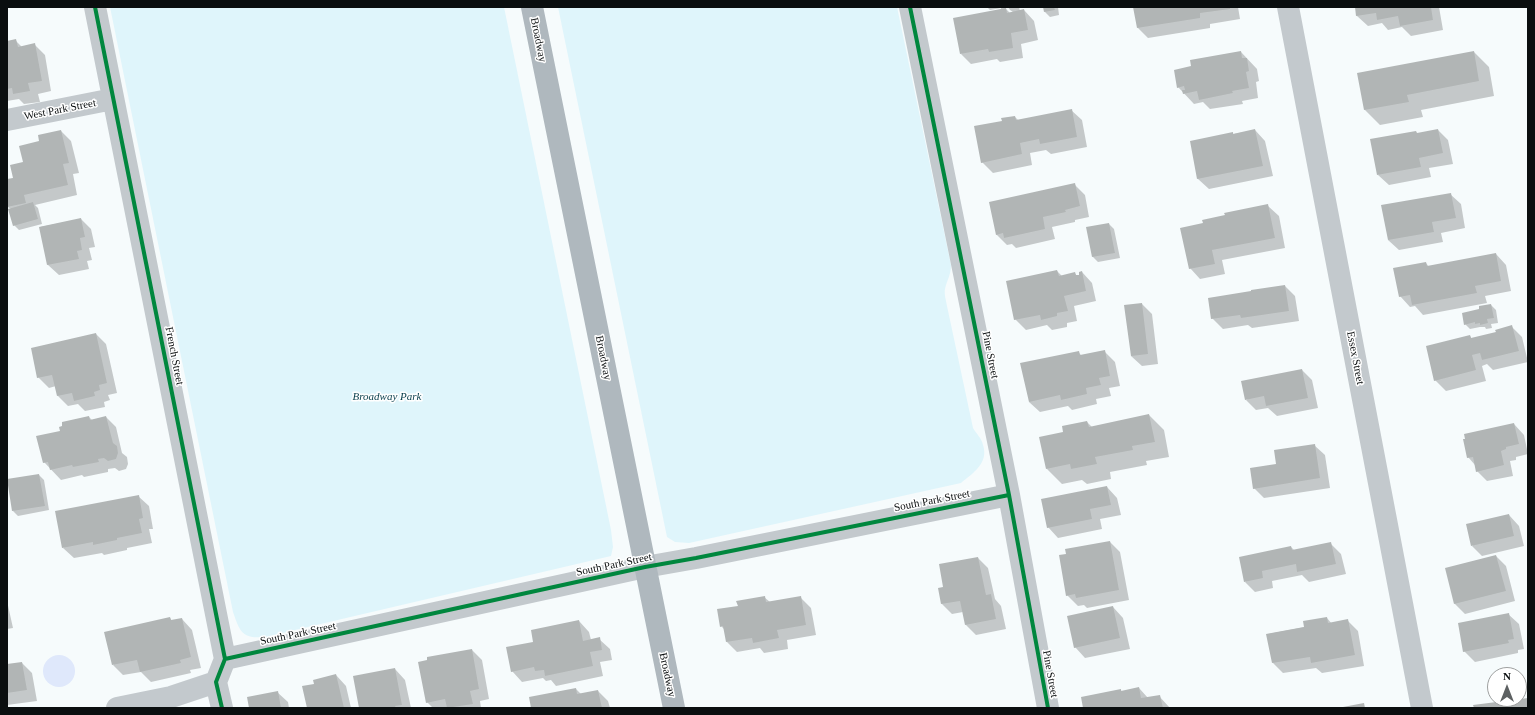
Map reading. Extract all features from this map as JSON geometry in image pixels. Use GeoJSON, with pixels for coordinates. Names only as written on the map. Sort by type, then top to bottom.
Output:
{"type":"FeatureCollection","features":[{"type":"Feature","properties":{"kind":"main road","name":"Broadway"},"geometry":{"type":"LineString","coordinates":[[532,7],[674,708]]}},
{"type":"Feature","properties":{"kind":"street","name":"French Street"},"geometry":{"type":"LineString","coordinates":[[95,7],[225,659]]}},
{"type":"Feature","properties":{"kind":"street","name":"Pine Street"},"geometry":{"type":"LineString","coordinates":[[910,7],[1009,495],[1048,708]]}},
{"type":"Feature","properties":{"kind":"street","name":"Essex Street"},"geometry":{"type":"LineString","coordinates":[[1288,7],[1422,708]]}},
{"type":"Feature","properties":{"kind":"street","name":"West Park Street"},"geometry":{"type":"LineString","coordinates":[[7,120],[113,99]]}},
{"type":"Feature","properties":{"kind":"street","name":"South Park Street"},"geometry":{"type":"LineString","coordinates":[[225,659],[645,567],[1009,495]]}},
{"type":"Feature","properties":{"kind":"street"},"geometry":{"type":"LineString","coordinates":[[222,708],[216,682],[225,659]]}},
{"type":"Feature","properties":{"kind":"street"},"geometry":{"type":"LineString","coordinates":[[117,708],[171,697],[216,682]]}},
{"type":"Feature","properties":{"kind":"green space","name":"Broadway Park"},"geometry":{"type":"Polygon","coordinates":[[[110,7],[504,7],[611,530],[613,547],[611,556],[265,637],[251,637],[243,633],[233,612],[110,7]]]}},
{"type":"Feature","properties":{"kind":"green space"},"geometry":{"type":"Polygon","coordinates":[[[558,7],[897,7],[951,265],[950,275],[945,289],[946,299],[973,428],[983,445],[984,451],[984,457],[979,467],[961,483],[689,543],[675,542],[667,537],[558,7]]]}},
{"type":"Feature","properties":{"kind":"shaded area"},"geometry":{"type":"Polygon","coordinates":[[[56,655],[62,655],[71,659],[75,671],[71,683],[62,687],[56,687],[47,683],[43,674],[43,668],[47,659],[56,655]]]}},
{"type":"Feature","properties":{"kind":"building"},"geometry":{"type":"Polygon","coordinates":[[[1043,7],[1054,7],[1055,10],[1044,12],[1043,7]]]}},
{"type":"Feature","properties":{"kind":"building"},"geometry":{"type":"Polygon","coordinates":[[[1133,7],[1230,7],[1230,9],[1200,13],[1200,18],[1137,28],[1133,7]]]}},
{"type":"Feature","properties":{"kind":"building"},"geometry":{"type":"Polygon","coordinates":[[[1355,7],[1431,7],[1433,20],[1400,26],[1398,16],[1377,20],[1376,13],[1356,16],[1355,7]]]}},
{"type":"Feature","properties":{"kind":"building"},"geometry":{"type":"Polygon","coordinates":[[[1006,8],[1007,13],[1024,9],[1028,30],[1011,33],[1013,48],[989,52],[988,49],[960,54],[953,18],[1006,8]]]}},
{"type":"Feature","properties":{"kind":"building"},"geometry":{"type":"Polygon","coordinates":[[[16,39],[18,47],[35,43],[42,81],[28,83],[30,91],[13,94],[12,88],[7,89],[7,41],[16,39]]]}},
{"type":"Feature","properties":{"kind":"building"},"geometry":{"type":"Polygon","coordinates":[[[1241,51],[1242,58],[1247,58],[1249,71],[1246,72],[1249,88],[1199,100],[1197,91],[1183,94],[1182,90],[1185,90],[1184,86],[1177,88],[1174,70],[1191,66],[1190,60],[1241,51]]]}},
{"type":"Feature","properties":{"kind":"building"},"geometry":{"type":"Polygon","coordinates":[[[1474,51],[1479,81],[1407,95],[1409,102],[1364,110],[1357,73],[1474,51]]]}},
{"type":"Feature","properties":{"kind":"building"},"geometry":{"type":"Polygon","coordinates":[[[1072,109],[1077,137],[1040,144],[1039,139],[1020,143],[1022,154],[981,163],[974,126],[1002,121],[1001,118],[1015,116],[1016,120],[1072,109]]]}},
{"type":"Feature","properties":{"kind":"building"},"geometry":{"type":"Polygon","coordinates":[[[1255,129],[1263,166],[1197,179],[1190,141],[1255,129]]]}},
{"type":"Feature","properties":{"kind":"building"},"geometry":{"type":"Polygon","coordinates":[[[1438,129],[1443,153],[1419,158],[1421,167],[1377,175],[1370,139],[1416,131],[1417,133],[1438,129]]]}},
{"type":"Feature","properties":{"kind":"building"},"geometry":{"type":"Polygon","coordinates":[[[61,130],[69,163],[63,164],[68,185],[24,195],[26,203],[7,207],[7,179],[13,178],[10,165],[23,162],[19,146],[39,141],[38,135],[61,130]]]}},
{"type":"Feature","properties":{"kind":"building"},"geometry":{"type":"Polygon","coordinates":[[[1075,183],[1080,206],[1065,210],[1066,212],[1043,217],[1045,229],[1004,238],[1003,233],[996,235],[989,202],[1075,183]]]}},
{"type":"Feature","properties":{"kind":"building"},"geometry":{"type":"Polygon","coordinates":[[[1451,193],[1456,218],[1432,222],[1434,232],[1388,240],[1381,205],[1451,193]]]}},
{"type":"Feature","properties":{"kind":"building"},"geometry":{"type":"Polygon","coordinates":[[[33,202],[38,219],[13,226],[8,209],[33,202]]]}},
{"type":"Feature","properties":{"kind":"building"},"geometry":{"type":"Polygon","coordinates":[[[1268,204],[1275,238],[1212,250],[1215,264],[1189,269],[1180,228],[1203,223],[1202,220],[1225,215],[1224,213],[1268,204]]]}},
{"type":"Feature","properties":{"kind":"building"},"geometry":{"type":"Polygon","coordinates":[[[81,218],[85,237],[80,238],[82,250],[77,251],[79,259],[47,265],[39,227],[81,218]]]}},
{"type":"Feature","properties":{"kind":"building"},"geometry":{"type":"Polygon","coordinates":[[[1109,223],[1115,253],[1092,257],[1086,227],[1109,223]]]}},
{"type":"Feature","properties":{"kind":"building"},"geometry":{"type":"Polygon","coordinates":[[[1496,253],[1501,281],[1475,286],[1477,293],[1412,305],[1410,295],[1399,297],[1393,268],[1426,262],[1427,266],[1496,253]]]}},
{"type":"Feature","properties":{"kind":"building"},"geometry":{"type":"Polygon","coordinates":[[[1057,270],[1059,276],[1075,272],[1076,275],[1079,275],[1079,272],[1082,271],[1086,291],[1064,296],[1068,311],[1057,313],[1057,316],[1041,320],[1040,315],[1014,320],[1006,281],[1057,270]]]}},
{"type":"Feature","properties":{"kind":"building"},"geometry":{"type":"Polygon","coordinates":[[[1285,285],[1289,311],[1241,318],[1240,315],[1211,319],[1208,298],[1285,285]]]}},
{"type":"Feature","properties":{"kind":"building"},"geometry":{"type":"Polygon","coordinates":[[[1142,303],[1148,354],[1131,356],[1124,305],[1142,303]]]}},
{"type":"Feature","properties":{"kind":"building"},"geometry":{"type":"Polygon","coordinates":[[[1491,304],[1494,318],[1487,319],[1488,323],[1480,325],[1480,323],[1475,324],[1475,322],[1464,325],[1462,313],[1479,309],[1479,306],[1491,304]]]}},
{"type":"Feature","properties":{"kind":"building"},"geometry":{"type":"Polygon","coordinates":[[[1512,325],[1519,351],[1482,360],[1480,353],[1472,355],[1476,370],[1434,381],[1426,346],[1470,335],[1471,338],[1496,332],[1495,330],[1512,325]]]}},
{"type":"Feature","properties":{"kind":"building"},"geometry":{"type":"Polygon","coordinates":[[[96,333],[107,383],[99,385],[100,390],[94,392],[95,396],[74,401],[72,393],[57,396],[52,375],[37,378],[31,348],[96,333]]]}},
{"type":"Feature","properties":{"kind":"building"},"geometry":{"type":"Polygon","coordinates":[[[1105,350],[1110,376],[1099,378],[1101,385],[1086,388],[1087,394],[1061,400],[1060,395],[1029,402],[1020,363],[1079,351],[1080,355],[1105,350]]]}},
{"type":"Feature","properties":{"kind":"building"},"geometry":{"type":"Polygon","coordinates":[[[1302,369],[1308,398],[1266,406],[1264,396],[1245,400],[1241,381],[1302,369]]]}},
{"type":"Feature","properties":{"kind":"building"},"geometry":{"type":"Polygon","coordinates":[[[1149,414],[1155,442],[1132,446],[1133,450],[1095,457],[1097,464],[1071,469],[1070,464],[1046,469],[1039,437],[1063,432],[1062,426],[1087,421],[1089,427],[1149,414]]]}},
{"type":"Feature","properties":{"kind":"building"},"geometry":{"type":"Polygon","coordinates":[[[89,416],[90,420],[106,416],[113,443],[117,446],[118,453],[116,459],[108,461],[104,458],[98,459],[99,462],[73,467],[72,465],[50,470],[48,462],[43,463],[36,436],[60,431],[59,427],[62,426],[62,422],[89,416]]]}},
{"type":"Feature","properties":{"kind":"building"},"geometry":{"type":"Polygon","coordinates":[[[1514,423],[1519,444],[1506,447],[1506,449],[1501,451],[1504,465],[1476,472],[1473,457],[1467,458],[1463,439],[1465,439],[1464,434],[1514,423]]]}},
{"type":"Feature","properties":{"kind":"building"},"geometry":{"type":"Polygon","coordinates":[[[1315,444],[1320,478],[1253,489],[1250,468],[1276,464],[1274,450],[1315,444]]]}},
{"type":"Feature","properties":{"kind":"building"},"geometry":{"type":"Polygon","coordinates":[[[39,474],[45,506],[12,511],[7,479],[39,474]]]}},
{"type":"Feature","properties":{"kind":"building"},"geometry":{"type":"Polygon","coordinates":[[[1107,486],[1111,505],[1090,509],[1092,519],[1047,528],[1041,499],[1107,486]]]}},
{"type":"Feature","properties":{"kind":"building"},"geometry":{"type":"Polygon","coordinates":[[[139,495],[143,518],[139,519],[142,533],[93,545],[93,542],[62,548],[55,511],[139,495]]]}},
{"type":"Feature","properties":{"kind":"building"},"geometry":{"type":"Polygon","coordinates":[[[1509,514],[1514,536],[1471,546],[1466,524],[1509,514]]]}},
{"type":"Feature","properties":{"kind":"building"},"geometry":{"type":"Polygon","coordinates":[[[1110,541],[1119,590],[1076,598],[1075,594],[1066,596],[1059,555],[1066,554],[1065,549],[1110,541]]]}},
{"type":"Feature","properties":{"kind":"building"},"geometry":{"type":"Polygon","coordinates":[[[1331,542],[1336,564],[1297,572],[1296,564],[1262,571],[1263,578],[1244,582],[1239,557],[1291,546],[1292,550],[1331,542]]]}},
{"type":"Feature","properties":{"kind":"building"},"geometry":{"type":"Polygon","coordinates":[[[1496,555],[1506,591],[1454,604],[1445,568],[1496,555]]]}},
{"type":"Feature","properties":{"kind":"building"},"geometry":{"type":"Polygon","coordinates":[[[978,557],[986,595],[991,594],[996,619],[965,625],[960,601],[941,604],[938,588],[943,587],[939,564],[978,557]]]}},
{"type":"Feature","properties":{"kind":"building"},"geometry":{"type":"Polygon","coordinates":[[[765,596],[766,602],[801,596],[806,625],[777,630],[779,638],[753,643],[752,638],[726,642],[723,626],[720,627],[717,609],[738,606],[736,601],[765,596]]]}},
{"type":"Feature","properties":{"kind":"building"},"geometry":{"type":"Polygon","coordinates":[[[1113,606],[1120,638],[1074,648],[1067,616],[1113,606]]]}},
{"type":"Feature","properties":{"kind":"building"},"geometry":{"type":"Polygon","coordinates":[[[1509,613],[1514,639],[1508,640],[1509,643],[1463,652],[1458,623],[1509,613]]]}},
{"type":"Feature","properties":{"kind":"building"},"geometry":{"type":"Polygon","coordinates":[[[170,617],[171,620],[182,618],[191,657],[180,660],[181,663],[140,672],[137,660],[112,665],[104,632],[170,617]]]}},
{"type":"Feature","properties":{"kind":"building"},"geometry":{"type":"Polygon","coordinates":[[[1327,617],[1328,623],[1348,619],[1355,655],[1311,663],[1310,657],[1272,663],[1266,634],[1304,627],[1303,621],[1327,617]]]}},
{"type":"Feature","properties":{"kind":"building"},"geometry":{"type":"Polygon","coordinates":[[[579,620],[583,641],[600,637],[602,650],[590,652],[593,666],[545,676],[544,670],[535,671],[534,667],[511,672],[506,647],[533,642],[531,630],[579,620]]]}},
{"type":"Feature","properties":{"kind":"building"},"geometry":{"type":"Polygon","coordinates":[[[472,649],[479,689],[470,691],[473,704],[447,708],[445,699],[426,703],[418,662],[427,660],[427,657],[472,649]]]}},
{"type":"Feature","properties":{"kind":"building"},"geometry":{"type":"Polygon","coordinates":[[[22,662],[27,690],[7,693],[7,664],[22,662]]]}},
{"type":"Feature","properties":{"kind":"building"},"geometry":{"type":"Polygon","coordinates":[[[395,668],[402,705],[395,706],[396,708],[359,708],[353,676],[395,668]]]}},
{"type":"Feature","properties":{"kind":"building"},"geometry":{"type":"Polygon","coordinates":[[[336,674],[344,708],[307,708],[302,686],[314,684],[313,680],[336,674]]]}},
{"type":"Feature","properties":{"kind":"building"},"geometry":{"type":"Polygon","coordinates":[[[1139,687],[1141,698],[1160,695],[1163,708],[1083,708],[1081,697],[1139,687]]]}},
{"type":"Feature","properties":{"kind":"building"},"geometry":{"type":"Polygon","coordinates":[[[576,688],[577,694],[598,690],[602,708],[531,708],[529,697],[576,688]]]}},
{"type":"Feature","properties":{"kind":"building"},"geometry":{"type":"Polygon","coordinates":[[[278,691],[281,708],[249,708],[247,697],[278,691]]]}},
{"type":"Feature","properties":{"kind":"building"},"geometry":{"type":"Polygon","coordinates":[[[1527,698],[1528,708],[1474,708],[1473,705],[1487,703],[1487,707],[1527,707],[1527,698]]]}},
{"type":"Feature","properties":{"kind":"building"},"geometry":{"type":"Polygon","coordinates":[[[1364,703],[1365,708],[1343,708],[1343,707],[1364,703]]]}},
{"type":"Feature","properties":{"kind":"cycle path"},"geometry":{"type":"LineString","coordinates":[[95,7],[225,659],[216,682],[222,708]]}},
{"type":"Feature","properties":{"kind":"cycle path"},"geometry":{"type":"LineString","coordinates":[[910,7],[1009,495],[1048,708]]}},
{"type":"Feature","properties":{"kind":"cycle path"},"geometry":{"type":"LineString","coordinates":[[225,659],[645,567],[1009,495]]}}]}
